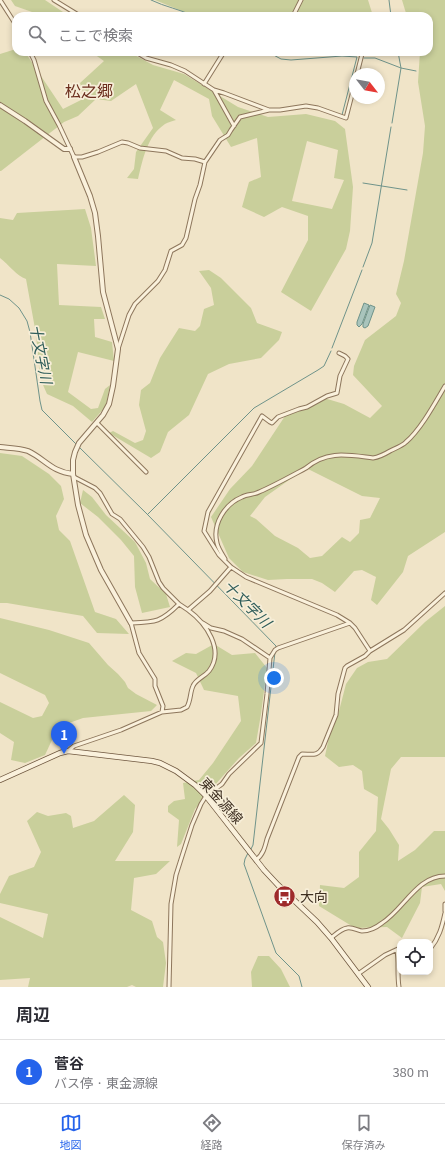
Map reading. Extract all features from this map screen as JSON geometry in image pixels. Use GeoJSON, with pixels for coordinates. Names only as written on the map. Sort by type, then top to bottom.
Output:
{"type":"FeatureCollection","features":[{"type":"Feature","properties":{"kind":"main road","name":"東金源線"},"geometry":{"type":"LineString","coordinates":[[0,780],[60,752],[68,751],[152,760],[176,770],[196,785],[206,796],[238,835],[256,860],[278,885],[317,922],[331,938],[368,987]]}},
{"type":"Feature","properties":{"kind":"street"},"geometry":{"type":"LineString","coordinates":[[0,0],[12,18]]}},
{"type":"Feature","properties":{"kind":"street"},"geometry":{"type":"LineString","coordinates":[[54,0],[74,12]]}},
{"type":"Feature","properties":{"kind":"street"},"geometry":{"type":"LineString","coordinates":[[294,12],[301,0]]}},
{"type":"Feature","properties":{"kind":"street"},"geometry":{"type":"LineString","coordinates":[[32,56],[46,101],[74,157],[90,196],[95,213],[103,292],[118,349]]}},
{"type":"Feature","properties":{"kind":"street"},"geometry":{"type":"LineString","coordinates":[[143,56],[186,71],[214,90],[269,110]]}},
{"type":"Feature","properties":{"kind":"street"},"geometry":{"type":"LineString","coordinates":[[204,84],[222,56]]}},
{"type":"Feature","properties":{"kind":"street"},"geometry":{"type":"LineString","coordinates":[[358,68],[362,56]]}},
{"type":"Feature","properties":{"kind":"street"},"geometry":{"type":"LineString","coordinates":[[214,90],[234,126]]}},
{"type":"Feature","properties":{"kind":"street"},"geometry":{"type":"LineString","coordinates":[[162,712],[163,706],[155,679],[138,653],[132,623],[101,570],[86,534],[78,505],[73,475],[73,460],[75,452],[79,443],[97,423],[109,404],[118,349],[129,315],[135,304],[158,281],[165,270],[171,251],[182,245],[186,238],[205,162],[220,140],[228,135],[240,117],[269,110],[306,106],[318,108],[346,118],[350,104]]}},
{"type":"Feature","properties":{"kind":"street"},"geometry":{"type":"LineString","coordinates":[[0,105],[64,149],[70,149]]}},
{"type":"Feature","properties":{"kind":"street"},"geometry":{"type":"LineString","coordinates":[[74,157],[82,157],[122,142],[140,148],[166,151],[182,158],[195,159],[205,162]]}},
{"type":"Feature","properties":{"kind":"street"},"geometry":{"type":"LineString","coordinates":[[339,353],[348,359],[340,376],[337,392],[307,407],[278,417],[272,422],[262,416],[208,512],[204,531],[219,554],[231,567],[246,577],[337,615],[355,628],[370,651]]}},
{"type":"Feature","properties":{"kind":"street"},"geometry":{"type":"LineString","coordinates":[[226,561],[217,543],[217,527],[224,511],[235,500],[269,488],[311,464],[331,455],[338,454],[373,458],[385,454],[406,443],[415,434],[445,386]]}},
{"type":"Feature","properties":{"kind":"street"},"geometry":{"type":"LineString","coordinates":[[97,423],[146,472]]}},
{"type":"Feature","properties":{"kind":"street"},"geometry":{"type":"LineString","coordinates":[[0,447],[28,451],[53,468],[73,475],[95,488],[100,493],[112,514],[120,519],[143,547],[163,588],[179,604],[194,614],[200,621],[210,634],[215,649],[215,659],[212,666],[204,676],[193,685],[189,703],[185,709],[162,712],[121,730],[74,746],[68,751]]}},
{"type":"Feature","properties":{"kind":"street"},"geometry":{"type":"LineString","coordinates":[[188,610],[210,591],[231,567]]}},
{"type":"Feature","properties":{"kind":"street"},"geometry":{"type":"LineString","coordinates":[[256,860],[264,851],[267,839],[299,757],[302,754],[316,754],[323,747],[336,715],[338,694],[345,668],[349,664],[366,656],[370,651],[411,625],[445,593]]}},
{"type":"Feature","properties":{"kind":"street"},"geometry":{"type":"LineString","coordinates":[[132,623],[155,621],[168,615],[179,604]]}},
{"type":"Feature","properties":{"kind":"street"},"geometry":{"type":"LineString","coordinates":[[200,621],[211,628],[224,631],[242,639],[270,658]]}},
{"type":"Feature","properties":{"kind":"street"},"geometry":{"type":"LineString","coordinates":[[169,987],[170,916],[174,883],[182,853],[192,825],[206,796],[222,784],[229,774],[261,742],[270,658],[278,648],[350,623]]}},
{"type":"Feature","properties":{"kind":"street"},"geometry":{"type":"LineString","coordinates":[[331,938],[347,928],[362,931],[369,930],[382,923],[426,881],[436,876],[445,876]]}},
{"type":"Feature","properties":{"kind":"street"},"geometry":{"type":"LineString","coordinates":[[433,945],[440,932],[445,912],[445,904]]}},
{"type":"Feature","properties":{"kind":"street"},"geometry":{"type":"LineString","coordinates":[[358,974],[385,955],[397,949]]}},
{"type":"Feature","properties":{"kind":"street"},"geometry":{"type":"LineString","coordinates":[[398,975],[399,987]]}},
{"type":"Feature","properties":{"kind":"green space"},"geometry":{"type":"Polygon","coordinates":[[[11,0],[45,0],[63,12],[32,12],[15,6],[11,0]]]}},
{"type":"Feature","properties":{"kind":"green space"},"geometry":{"type":"Polygon","coordinates":[[[155,0],[368,0],[372,12],[184,12],[155,0]]]}},
{"type":"Feature","properties":{"kind":"green space"},"geometry":{"type":"Polygon","coordinates":[[[402,0],[445,0],[445,532],[408,556],[403,572],[377,605],[371,600],[376,577],[362,570],[354,571],[335,592],[322,583],[312,579],[268,580],[243,572],[229,558],[211,517],[230,489],[252,466],[285,416],[310,407],[324,398],[344,404],[370,418],[382,406],[353,375],[354,366],[365,340],[396,316],[401,303],[396,294],[404,261],[423,153],[425,126],[418,82],[420,56],[433,56],[433,12],[406,12],[402,0]],[[306,468],[265,497],[250,516],[256,519],[275,536],[298,548],[310,558],[322,556],[342,537],[350,542],[359,533],[360,520],[370,518],[380,498],[362,496],[306,468]]]}},
{"type":"Feature","properties":{"kind":"green space"},"geometry":{"type":"Polygon","coordinates":[[[12,50],[12,56],[28,56],[63,109],[85,98],[80,83],[104,61],[97,56],[136,56],[153,65],[184,74],[238,107],[268,117],[306,114],[335,121],[345,129],[353,187],[350,231],[346,249],[311,311],[281,292],[308,240],[308,216],[282,207],[264,217],[242,207],[249,182],[261,177],[257,138],[231,147],[212,116],[209,99],[174,80],[160,110],[176,120],[165,124],[150,141],[138,179],[127,178],[134,169],[136,152],[153,128],[136,84],[111,101],[96,99],[78,116],[64,122],[0,171],[0,54],[12,50]],[[307,141],[292,201],[332,209],[344,180],[334,178],[338,150],[307,141]]]}},
{"type":"Feature","properties":{"kind":"green space"},"geometry":{"type":"Polygon","coordinates":[[[85,209],[91,228],[96,266],[57,264],[59,305],[101,307],[105,319],[94,319],[95,337],[112,342],[114,361],[78,352],[68,392],[91,409],[98,408],[105,389],[110,385],[106,406],[92,422],[73,406],[47,394],[40,378],[36,334],[26,279],[16,273],[0,258],[0,218],[13,220],[17,213],[85,209]]]}},
{"type":"Feature","properties":{"kind":"green space"},"geometry":{"type":"Polygon","coordinates":[[[209,270],[221,278],[251,308],[257,323],[282,332],[279,340],[261,358],[229,364],[208,374],[189,415],[168,432],[160,452],[151,458],[109,433],[113,431],[135,443],[143,440],[146,431],[139,405],[141,390],[150,383],[160,358],[179,328],[195,331],[200,326],[204,309],[214,305],[211,288],[199,271],[209,270]]]}},
{"type":"Feature","properties":{"kind":"green space"},"geometry":{"type":"Polygon","coordinates":[[[0,453],[22,456],[49,474],[61,486],[64,499],[56,516],[59,530],[70,541],[95,612],[116,619],[129,634],[97,633],[83,616],[0,603],[0,453]]]}},
{"type":"Feature","properties":{"kind":"green space"},"geometry":{"type":"Polygon","coordinates":[[[83,490],[92,497],[106,515],[135,542],[146,563],[150,579],[166,594],[170,607],[142,613],[135,587],[134,556],[121,540],[98,517],[80,503],[83,490]]]}},
{"type":"Feature","properties":{"kind":"green space"},"geometry":{"type":"Polygon","coordinates":[[[445,606],[445,757],[401,757],[391,769],[381,819],[399,845],[398,861],[415,850],[434,831],[445,831],[445,891],[441,884],[422,887],[420,903],[402,938],[387,927],[355,928],[319,906],[320,885],[344,888],[359,877],[359,852],[376,831],[378,797],[364,789],[362,771],[353,765],[339,767],[325,756],[329,737],[339,711],[346,684],[357,668],[368,662],[387,659],[425,622],[445,606]]]}},
{"type":"Feature","properties":{"kind":"green space"},"geometry":{"type":"Polygon","coordinates":[[[0,618],[49,630],[89,643],[125,682],[128,688],[157,705],[151,711],[83,718],[58,727],[45,755],[25,763],[11,760],[14,742],[0,733],[0,702],[33,718],[42,716],[49,703],[45,695],[0,673],[0,618]]]}},
{"type":"Feature","properties":{"kind":"green space"},"geometry":{"type":"Polygon","coordinates":[[[214,644],[232,655],[255,653],[267,668],[256,743],[239,758],[195,809],[181,844],[177,847],[179,820],[168,812],[168,806],[174,801],[185,799],[183,783],[199,780],[213,763],[241,721],[238,696],[204,690],[196,673],[172,661],[186,653],[196,654],[214,644]]]}},
{"type":"Feature","properties":{"kind":"green space"},"geometry":{"type":"Polygon","coordinates":[[[124,795],[135,805],[133,832],[115,861],[170,861],[156,874],[134,878],[131,910],[152,921],[157,937],[163,942],[166,963],[163,987],[136,987],[132,985],[127,987],[28,987],[30,978],[0,980],[0,917],[43,938],[48,914],[0,903],[0,894],[9,876],[34,867],[41,852],[27,821],[37,812],[48,816],[66,813],[71,816],[73,828],[94,821],[124,795]]]}},
{"type":"Feature","properties":{"kind":"green space"},"geometry":{"type":"Polygon","coordinates":[[[258,956],[269,956],[281,969],[290,987],[252,987],[251,972],[258,956]]]}},
{"type":"Feature","properties":{"kind":"water"},"geometry":{"type":"Polygon","coordinates":[[[364,303],[369,305],[362,324],[359,327],[357,322],[364,303]]]}},
{"type":"Feature","properties":{"kind":"water"},"geometry":{"type":"Polygon","coordinates":[[[370,305],[375,307],[368,326],[365,328],[363,327],[363,324],[370,305]]]}},
{"type":"Feature","properties":{"kind":"waterway"},"geometry":{"type":"LineString","coordinates":[[151,0],[183,12]]}},
{"type":"Feature","properties":{"kind":"waterway"},"geometry":{"type":"LineString","coordinates":[[389,0],[390,12]]}},
{"type":"Feature","properties":{"kind":"waterway"},"geometry":{"type":"LineString","coordinates":[[275,56],[281,59],[291,60],[342,56]]}},
{"type":"Feature","properties":{"kind":"waterway"},"geometry":{"type":"LineString","coordinates":[[342,56],[357,57],[342,115]]}},
{"type":"Feature","properties":{"kind":"waterway"},"geometry":{"type":"LineString","coordinates":[[392,123],[401,68],[399,56]]}},
{"type":"Feature","properties":{"kind":"waterway"},"geometry":{"type":"LineString","coordinates":[[364,58],[375,58],[401,68],[416,71]]}},
{"type":"Feature","properties":{"kind":"waterway"},"geometry":{"type":"LineString","coordinates":[[363,267],[372,243],[391,127]]}},
{"type":"Feature","properties":{"kind":"waterway"},"geometry":{"type":"LineString","coordinates":[[363,183],[407,190]]}},
{"type":"Feature","properties":{"kind":"waterway"},"geometry":{"type":"LineString","coordinates":[[332,348],[362,270]]}},
{"type":"Feature","properties":{"kind":"waterway","name":"十文字川"},"geometry":{"type":"LineString","coordinates":[[0,295],[9,299],[19,308],[27,321],[42,410],[77,445]]}},
{"type":"Feature","properties":{"kind":"waterway"},"geometry":{"type":"LineString","coordinates":[[148,514],[254,408],[324,366],[331,351]]}},
{"type":"Feature","properties":{"kind":"waterway","name":"十文字川"},"geometry":{"type":"LineString","coordinates":[[79,447],[276,646],[276,649]]}},
{"type":"Feature","properties":{"kind":"waterway","name":"十文字川"},"geometry":{"type":"LineString","coordinates":[[251,849],[253,845],[275,652]]}},
{"type":"Feature","properties":{"kind":"waterway","name":"十文字川"},"geometry":{"type":"LineString","coordinates":[[248,853],[244,864],[276,953],[299,976],[302,987]]}},
{"type":"Feature","properties":{"kind":"place","name":"菅谷"},"geometry":{"type":"Point","coordinates":[64,754]}},
{"type":"Feature","properties":{"kind":"place","name":"大向"},"geometry":{"type":"Point","coordinates":[284,896]}},
{"type":"Feature","properties":{"kind":"district","name":"松之郷"},"geometry":{"type":"Point","coordinates":[89,90]}}]}
